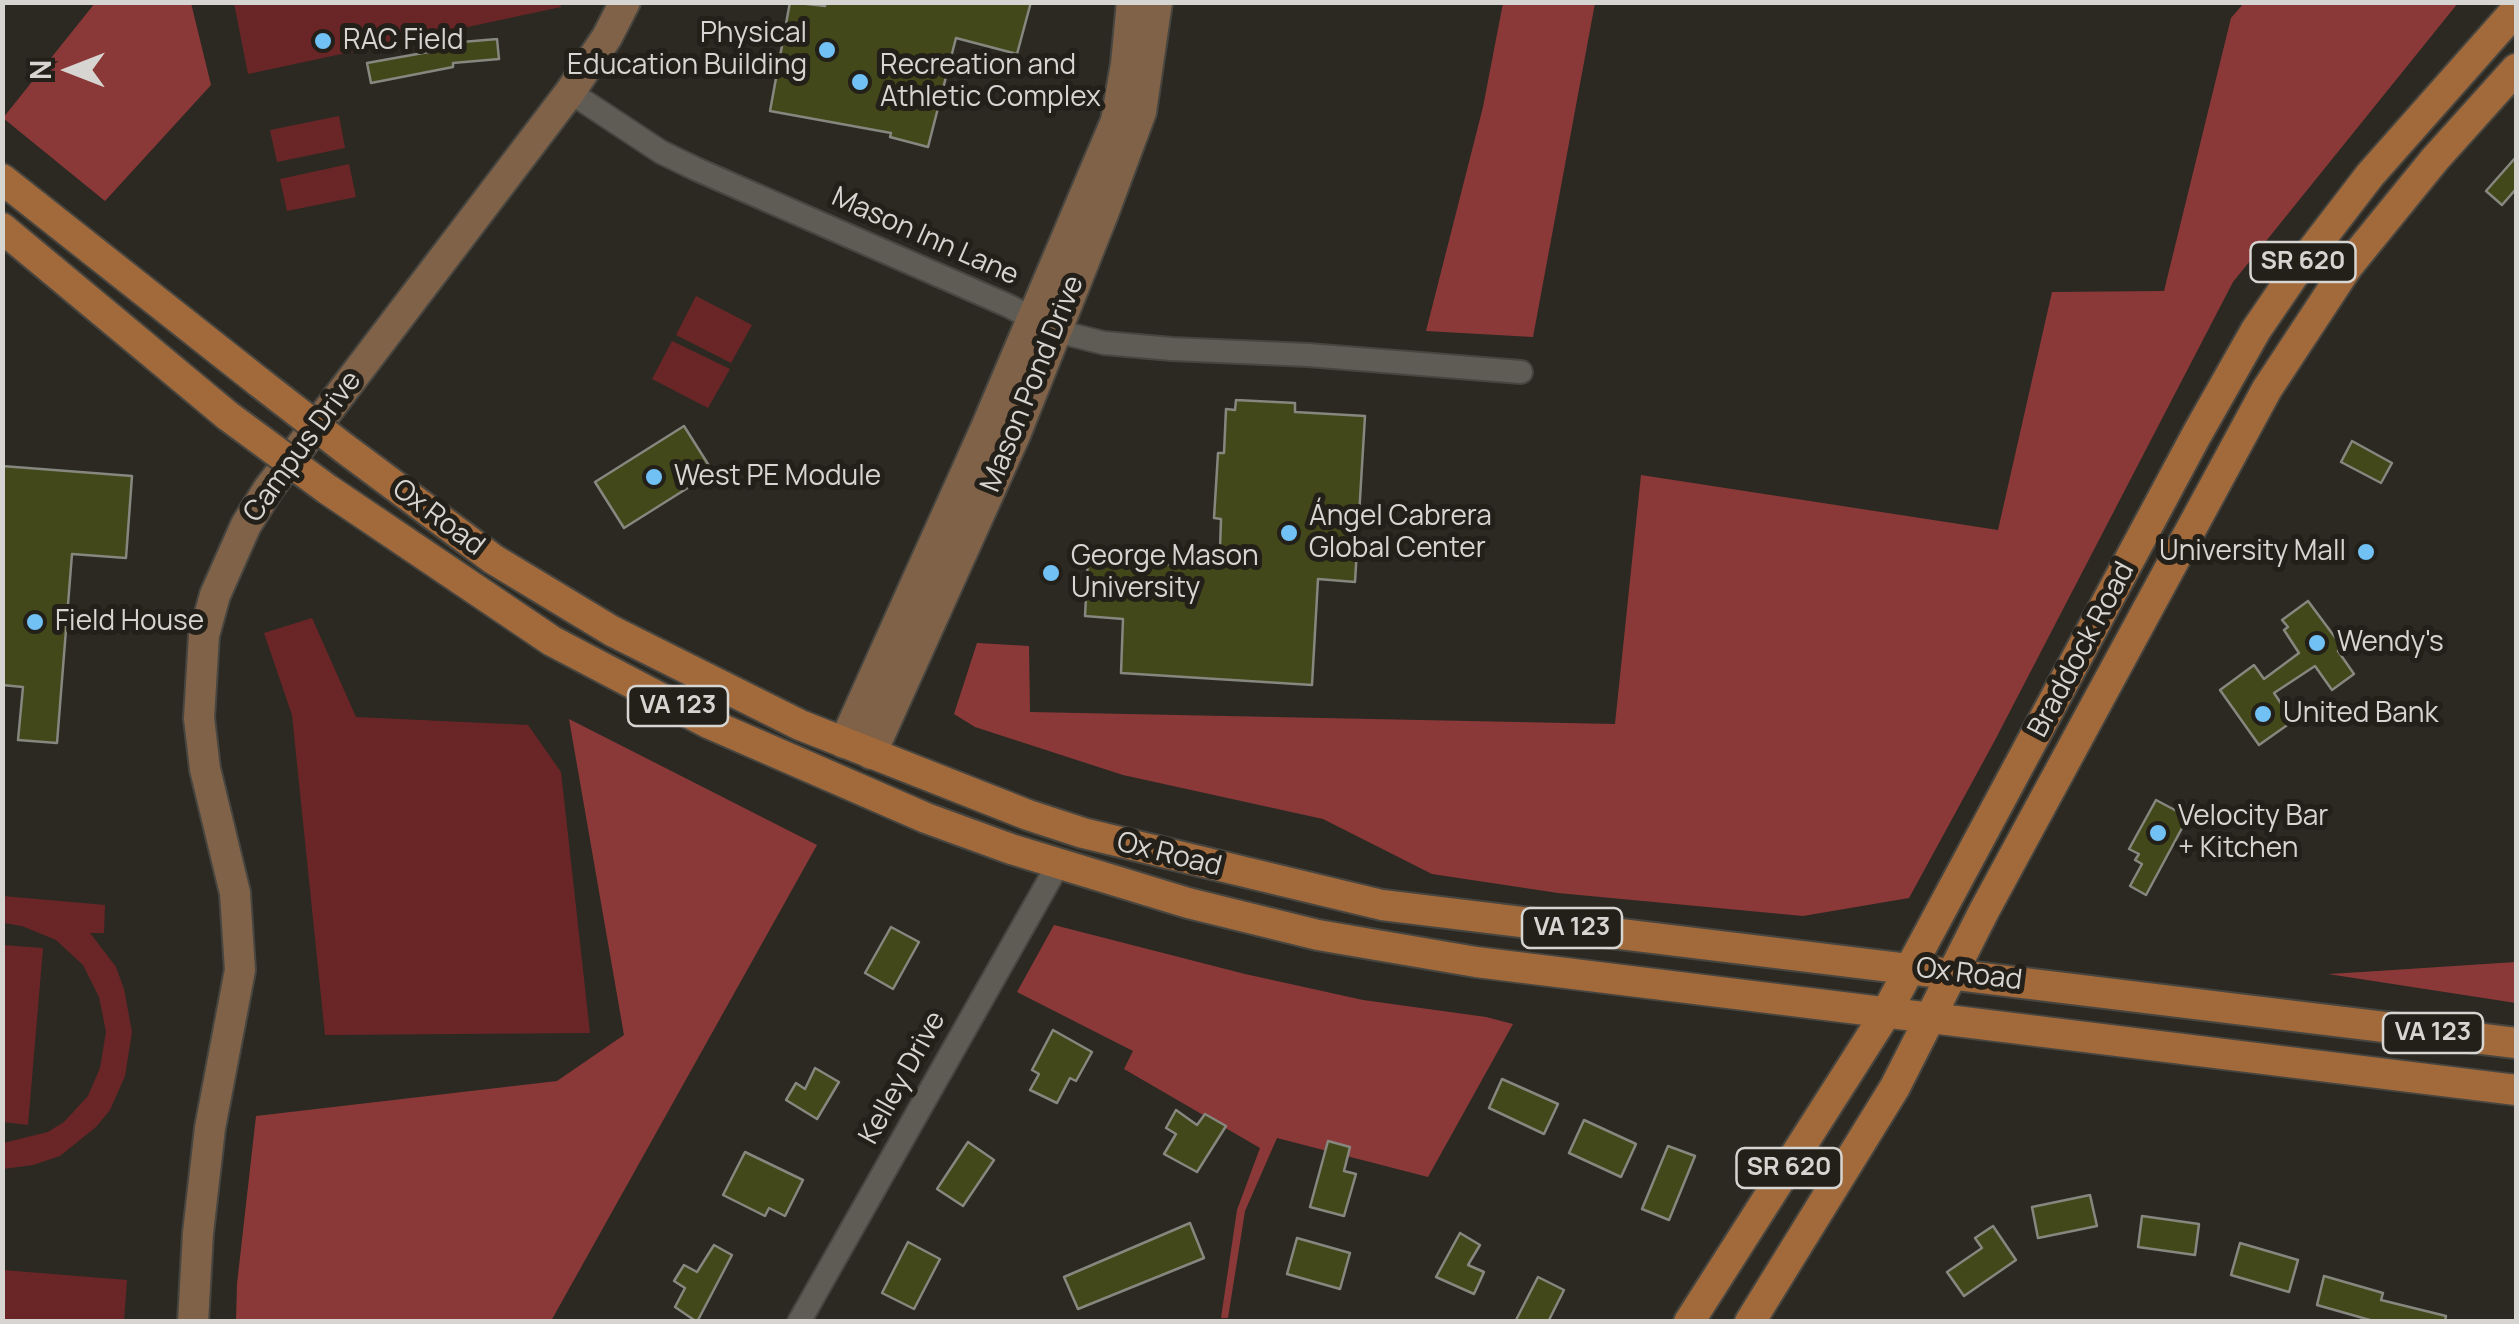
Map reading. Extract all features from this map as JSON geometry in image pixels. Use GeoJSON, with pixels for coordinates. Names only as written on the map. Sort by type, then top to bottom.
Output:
{"type":"FeatureCollection","features":[{"type":"Feature","properties":{"kind":"main road","name":"Braddock Road"},"geometry":{"type":"LineString","coordinates":[[1688,1322],[1886,1013],[2256,330],[2358,190],[2516,10]]}},
{"type":"Feature","properties":{"kind":"main road","name":"Braddock Road"},"geometry":{"type":"LineString","coordinates":[[1750,1322],[1894,1087],[1984,911],[2267,389],[2348,266],[2516,68]]}},
{"type":"Feature","properties":{"kind":"main road","name":"Ox Road"},"geometry":{"type":"LineString","coordinates":[[2,179],[344,448],[493,559],[612,631],[800,725],[1083,834],[1382,905],[2516,1044]]}},
{"type":"Feature","properties":{"kind":"main road","name":"Ox Road"},"geometry":{"type":"LineString","coordinates":[[2,228],[228,416],[552,641],[708,722],[869,796],[1058,863],[1188,903],[1318,935],[1413,952],[2516,1090]]}},
{"type":"Feature","properties":{"kind":"main road"},"geometry":{"type":"LineString","coordinates":[[1028,815],[1042,830],[1058,863],[1080,851],[1099,847],[1153,850]]}},
{"type":"Feature","properties":{"kind":"street","name":"Campus Drive"},"geometry":{"type":"LineString","coordinates":[[193,1322],[210,1128],[240,970],[235,892],[204,770],[199,718],[204,635],[215,595],[246,526],[269,488],[570,92],[608,37],[625,2]]}},
{"type":"Feature","properties":{"kind":"street","name":"Mason Pond Drive"},"geometry":{"type":"LineString","coordinates":[[858,748],[1007,452],[1045,325],[1116,121],[1132,2]]}},
{"type":"Feature","properties":{"kind":"street","name":"Mason Pond Drive"},"geometry":{"type":"LineString","coordinates":[[1045,325],[1141,112],[1158,2]]}},
{"type":"Feature","properties":{"kind":"street","name":"Mason Inn Lane"},"geometry":{"type":"LineString","coordinates":[[570,92],[679,160],[1045,325],[1104,343],[1521,372]]}},
{"type":"Feature","properties":{"kind":"street","name":"Kelley Drive"},"geometry":{"type":"LineString","coordinates":[[799,1322],[1058,863]]}},
{"type":"Feature","properties":{"kind":"shaded area","name":"RAC Field"},"geometry":{"type":"Polygon","coordinates":[[[560,2],[561,7],[248,74],[234,3],[560,2]]]}},
{"type":"Feature","properties":{"kind":"shaded area"},"geometry":{"type":"Polygon","coordinates":[[[95,3],[191,3],[211,85],[105,201],[3,118],[95,3]]]}},
{"type":"Feature","properties":{"kind":"shaded area"},"geometry":{"type":"Polygon","coordinates":[[[1503,3],[1595,3],[1533,337],[1426,331],[1483,107],[1503,3]]]}},
{"type":"Feature","properties":{"kind":"shaded area"},"geometry":{"type":"Polygon","coordinates":[[[2244,3],[2458,3],[2233,282],[1909,898],[1803,916],[1558,893],[1432,874],[1323,819],[1123,775],[975,727],[954,714],[977,643],[1029,646],[1030,712],[1615,724],[1641,475],[1998,530],[2052,292],[2164,291],[2231,18],[2244,3]]]}},
{"type":"Feature","properties":{"kind":"shaded area"},"geometry":{"type":"Polygon","coordinates":[[[339,116],[345,148],[277,162],[270,130],[339,116]]]}},
{"type":"Feature","properties":{"kind":"shaded area"},"geometry":{"type":"Polygon","coordinates":[[[349,164],[356,197],[287,211],[280,179],[349,164]]]}},
{"type":"Feature","properties":{"kind":"shaded area"},"geometry":{"type":"Polygon","coordinates":[[[696,296],[752,325],[731,363],[676,335],[696,296]]]}},
{"type":"Feature","properties":{"kind":"shaded area"},"geometry":{"type":"Polygon","coordinates":[[[672,341],[730,369],[708,408],[652,379],[672,341]]]}},
{"type":"Feature","properties":{"kind":"shaded area"},"geometry":{"type":"Polygon","coordinates":[[[312,618],[356,717],[528,725],[561,772],[590,1033],[325,1035],[292,715],[264,633],[312,618]]]}},
{"type":"Feature","properties":{"kind":"shaded area"},"geometry":{"type":"Polygon","coordinates":[[[569,719],[817,845],[551,1321],[236,1321],[256,1116],[557,1081],[624,1035],[569,719]]]}},
{"type":"Feature","properties":{"kind":"shaded area"},"geometry":{"type":"Polygon","coordinates":[[[3,896],[105,905],[104,933],[90,933],[116,967],[132,1032],[125,1076],[110,1110],[96,1127],[60,1156],[3,1169],[3,1143],[48,1132],[64,1122],[88,1096],[100,1068],[106,1032],[99,997],[83,965],[56,940],[3,923],[3,896]]]}},
{"type":"Feature","properties":{"kind":"shaded area"},"geometry":{"type":"Polygon","coordinates":[[[1054,925],[1363,1000],[1513,1024],[1428,1177],[1277,1138],[1245,1211],[1228,1318],[1221,1318],[1237,1210],[1260,1148],[1124,1069],[1133,1051],[1017,992],[1054,925]]]}},
{"type":"Feature","properties":{"kind":"shaded area"},"geometry":{"type":"Polygon","coordinates":[[[2,945],[43,948],[28,1125],[3,1122],[2,945]]]}},
{"type":"Feature","properties":{"kind":"shaded area"},"geometry":{"type":"Polygon","coordinates":[[[2516,962],[2516,1003],[2328,974],[2362,972],[2516,962]]]}},
{"type":"Feature","properties":{"kind":"shaded area"},"geometry":{"type":"Polygon","coordinates":[[[3,1270],[127,1280],[124,1321],[3,1321],[3,1270]]]}},
{"type":"Feature","properties":{"kind":"building","name":"Recreation and Athletic Complex"},"geometry":{"type":"Polygon","coordinates":[[[790,2],[825,6],[826,2],[1031,2],[1017,54],[956,38],[928,147],[890,137],[891,133],[770,111],[790,2]]]}},
{"type":"Feature","properties":{"kind":"building"},"geometry":{"type":"Polygon","coordinates":[[[497,39],[499,59],[453,63],[453,67],[371,83],[367,63],[462,46],[462,42],[497,39]]]}},
{"type":"Feature","properties":{"kind":"building"},"geometry":{"type":"Polygon","coordinates":[[[2516,157],[2516,189],[2502,205],[2486,191],[2516,157]]]}},
{"type":"Feature","properties":{"kind":"building","name":"Ángel Cabrera Global Center"},"geometry":{"type":"Polygon","coordinates":[[[1236,400],[1295,403],[1295,412],[1365,416],[1355,582],[1318,579],[1312,685],[1121,673],[1123,619],[1085,616],[1088,560],[1211,567],[1213,548],[1220,549],[1221,519],[1214,518],[1218,453],[1224,453],[1226,409],[1235,410],[1236,400]]]}},
{"type":"Feature","properties":{"kind":"building","name":"West PE Module"},"geometry":{"type":"Polygon","coordinates":[[[684,426],[713,472],[624,528],[595,482],[684,426]]]}},
{"type":"Feature","properties":{"kind":"building"},"geometry":{"type":"Polygon","coordinates":[[[2352,441],[2392,463],[2381,483],[2341,462],[2352,441]]]}},
{"type":"Feature","properties":{"kind":"building","name":"Field House"},"geometry":{"type":"Polygon","coordinates":[[[2,466],[132,476],[126,558],[72,554],[57,743],[18,740],[23,687],[2,685],[2,466]]]}},
{"type":"Feature","properties":{"kind":"building"},"geometry":{"type":"Polygon","coordinates":[[[2308,601],[2343,648],[2338,651],[2354,674],[2332,690],[2315,666],[2274,693],[2293,721],[2259,745],[2220,690],[2254,665],[2264,679],[2299,653],[2282,620],[2308,601]]]}},
{"type":"Feature","properties":{"kind":"building","name":"Velocity Bar + Kitchen"},"geometry":{"type":"Polygon","coordinates":[[[2156,800],[2188,817],[2146,895],[2130,886],[2142,864],[2135,860],[2139,854],[2129,849],[2156,800]]]}},
{"type":"Feature","properties":{"kind":"building"},"geometry":{"type":"Polygon","coordinates":[[[891,927],[919,942],[893,989],[865,973],[891,927]]]}},
{"type":"Feature","properties":{"kind":"building"},"geometry":{"type":"Polygon","coordinates":[[[1053,1030],[1092,1052],[1076,1081],[1070,1078],[1057,1103],[1030,1090],[1039,1074],[1032,1070],[1053,1030]]]}},
{"type":"Feature","properties":{"kind":"building"},"geometry":{"type":"Polygon","coordinates":[[[815,1068],[839,1082],[817,1119],[786,1100],[796,1083],[805,1089],[815,1068]]]}},
{"type":"Feature","properties":{"kind":"building"},"geometry":{"type":"Polygon","coordinates":[[[1502,1079],[1558,1104],[1544,1134],[1489,1108],[1502,1079]]]}},
{"type":"Feature","properties":{"kind":"building"},"geometry":{"type":"Polygon","coordinates":[[[1176,1110],[1197,1125],[1205,1114],[1226,1126],[1197,1172],[1164,1154],[1176,1134],[1166,1128],[1176,1110]]]}},
{"type":"Feature","properties":{"kind":"building"},"geometry":{"type":"Polygon","coordinates":[[[1584,1120],[1636,1144],[1621,1177],[1569,1153],[1584,1120]]]}},
{"type":"Feature","properties":{"kind":"building"},"geometry":{"type":"Polygon","coordinates":[[[1328,1141],[1350,1147],[1344,1171],[1356,1174],[1344,1216],[1310,1207],[1328,1141]]]}},
{"type":"Feature","properties":{"kind":"building"},"geometry":{"type":"Polygon","coordinates":[[[968,1142],[994,1160],[963,1206],[937,1189],[968,1142]]]}},
{"type":"Feature","properties":{"kind":"building"},"geometry":{"type":"Polygon","coordinates":[[[1668,1146],[1695,1156],[1669,1220],[1642,1209],[1668,1146]]]}},
{"type":"Feature","properties":{"kind":"building"},"geometry":{"type":"Polygon","coordinates":[[[745,1152],[803,1180],[785,1216],[769,1208],[765,1216],[723,1195],[745,1152]]]}},
{"type":"Feature","properties":{"kind":"building"},"geometry":{"type":"Polygon","coordinates":[[[2090,1195],[2097,1226],[2038,1238],[2032,1207],[2090,1195]]]}},
{"type":"Feature","properties":{"kind":"building"},"geometry":{"type":"Polygon","coordinates":[[[2142,1216],[2199,1224],[2195,1255],[2138,1247],[2142,1216]]]}},
{"type":"Feature","properties":{"kind":"building"},"geometry":{"type":"Polygon","coordinates":[[[1190,1223],[1204,1258],[1078,1309],[1064,1277],[1190,1223]]]}},
{"type":"Feature","properties":{"kind":"building"},"geometry":{"type":"Polygon","coordinates":[[[1993,1226],[2016,1260],[1964,1296],[1947,1272],[1982,1248],[1975,1238],[1993,1226]]]}},
{"type":"Feature","properties":{"kind":"building"},"geometry":{"type":"Polygon","coordinates":[[[1460,1233],[1480,1245],[1468,1265],[1484,1272],[1474,1294],[1436,1277],[1460,1233]]]}},
{"type":"Feature","properties":{"kind":"building"},"geometry":{"type":"Polygon","coordinates":[[[1297,1238],[1350,1253],[1340,1289],[1287,1274],[1297,1238]]]}},
{"type":"Feature","properties":{"kind":"building"},"geometry":{"type":"Polygon","coordinates":[[[908,1242],[940,1259],[914,1309],[882,1293],[908,1242]]]}},
{"type":"Feature","properties":{"kind":"building"},"geometry":{"type":"Polygon","coordinates":[[[2240,1243],[2298,1260],[2289,1292],[2231,1275],[2240,1243]]]}},
{"type":"Feature","properties":{"kind":"building"},"geometry":{"type":"Polygon","coordinates":[[[714,1245],[732,1255],[697,1322],[675,1307],[685,1288],[674,1281],[684,1265],[697,1272],[714,1245]]]}},
{"type":"Feature","properties":{"kind":"building"},"geometry":{"type":"Polygon","coordinates":[[[2324,1276],[2383,1293],[2381,1300],[2446,1316],[2445,1322],[2377,1322],[2317,1305],[2324,1276]]]}},
{"type":"Feature","properties":{"kind":"building"},"geometry":{"type":"Polygon","coordinates":[[[1538,1277],[1564,1290],[1548,1322],[1515,1322],[1538,1277]]]}},
{"type":"Feature","properties":{"kind":"place","name":"RAC Field"},"geometry":{"type":"Point","coordinates":[323,41]}},
{"type":"Feature","properties":{"kind":"place","name":"Physical Education Building"},"geometry":{"type":"Point","coordinates":[827,50]}},
{"type":"Feature","properties":{"kind":"place","name":"Recreation and Athletic Complex"},"geometry":{"type":"Point","coordinates":[860,82]}},
{"type":"Feature","properties":{"kind":"place","name":"West PE Module"},"geometry":{"type":"Point","coordinates":[654,477]}},
{"type":"Feature","properties":{"kind":"place","name":"Ángel Cabrera Global Center"},"geometry":{"type":"Point","coordinates":[1289,533]}},
{"type":"Feature","properties":{"kind":"place","name":"University Mall"},"geometry":{"type":"Point","coordinates":[2366,552]}},
{"type":"Feature","properties":{"kind":"place","name":"George Mason University"},"geometry":{"type":"Point","coordinates":[1051,573]}},
{"type":"Feature","properties":{"kind":"place","name":"Field House"},"geometry":{"type":"Point","coordinates":[35,622]}},
{"type":"Feature","properties":{"kind":"place","name":"Wendy's"},"geometry":{"type":"Point","coordinates":[2317,643]}},
{"type":"Feature","properties":{"kind":"place","name":"United Bank"},"geometry":{"type":"Point","coordinates":[2263,714]}},
{"type":"Feature","properties":{"kind":"place","name":"Velocity Bar + Kitchen"},"geometry":{"type":"Point","coordinates":[2158,833]}}]}
